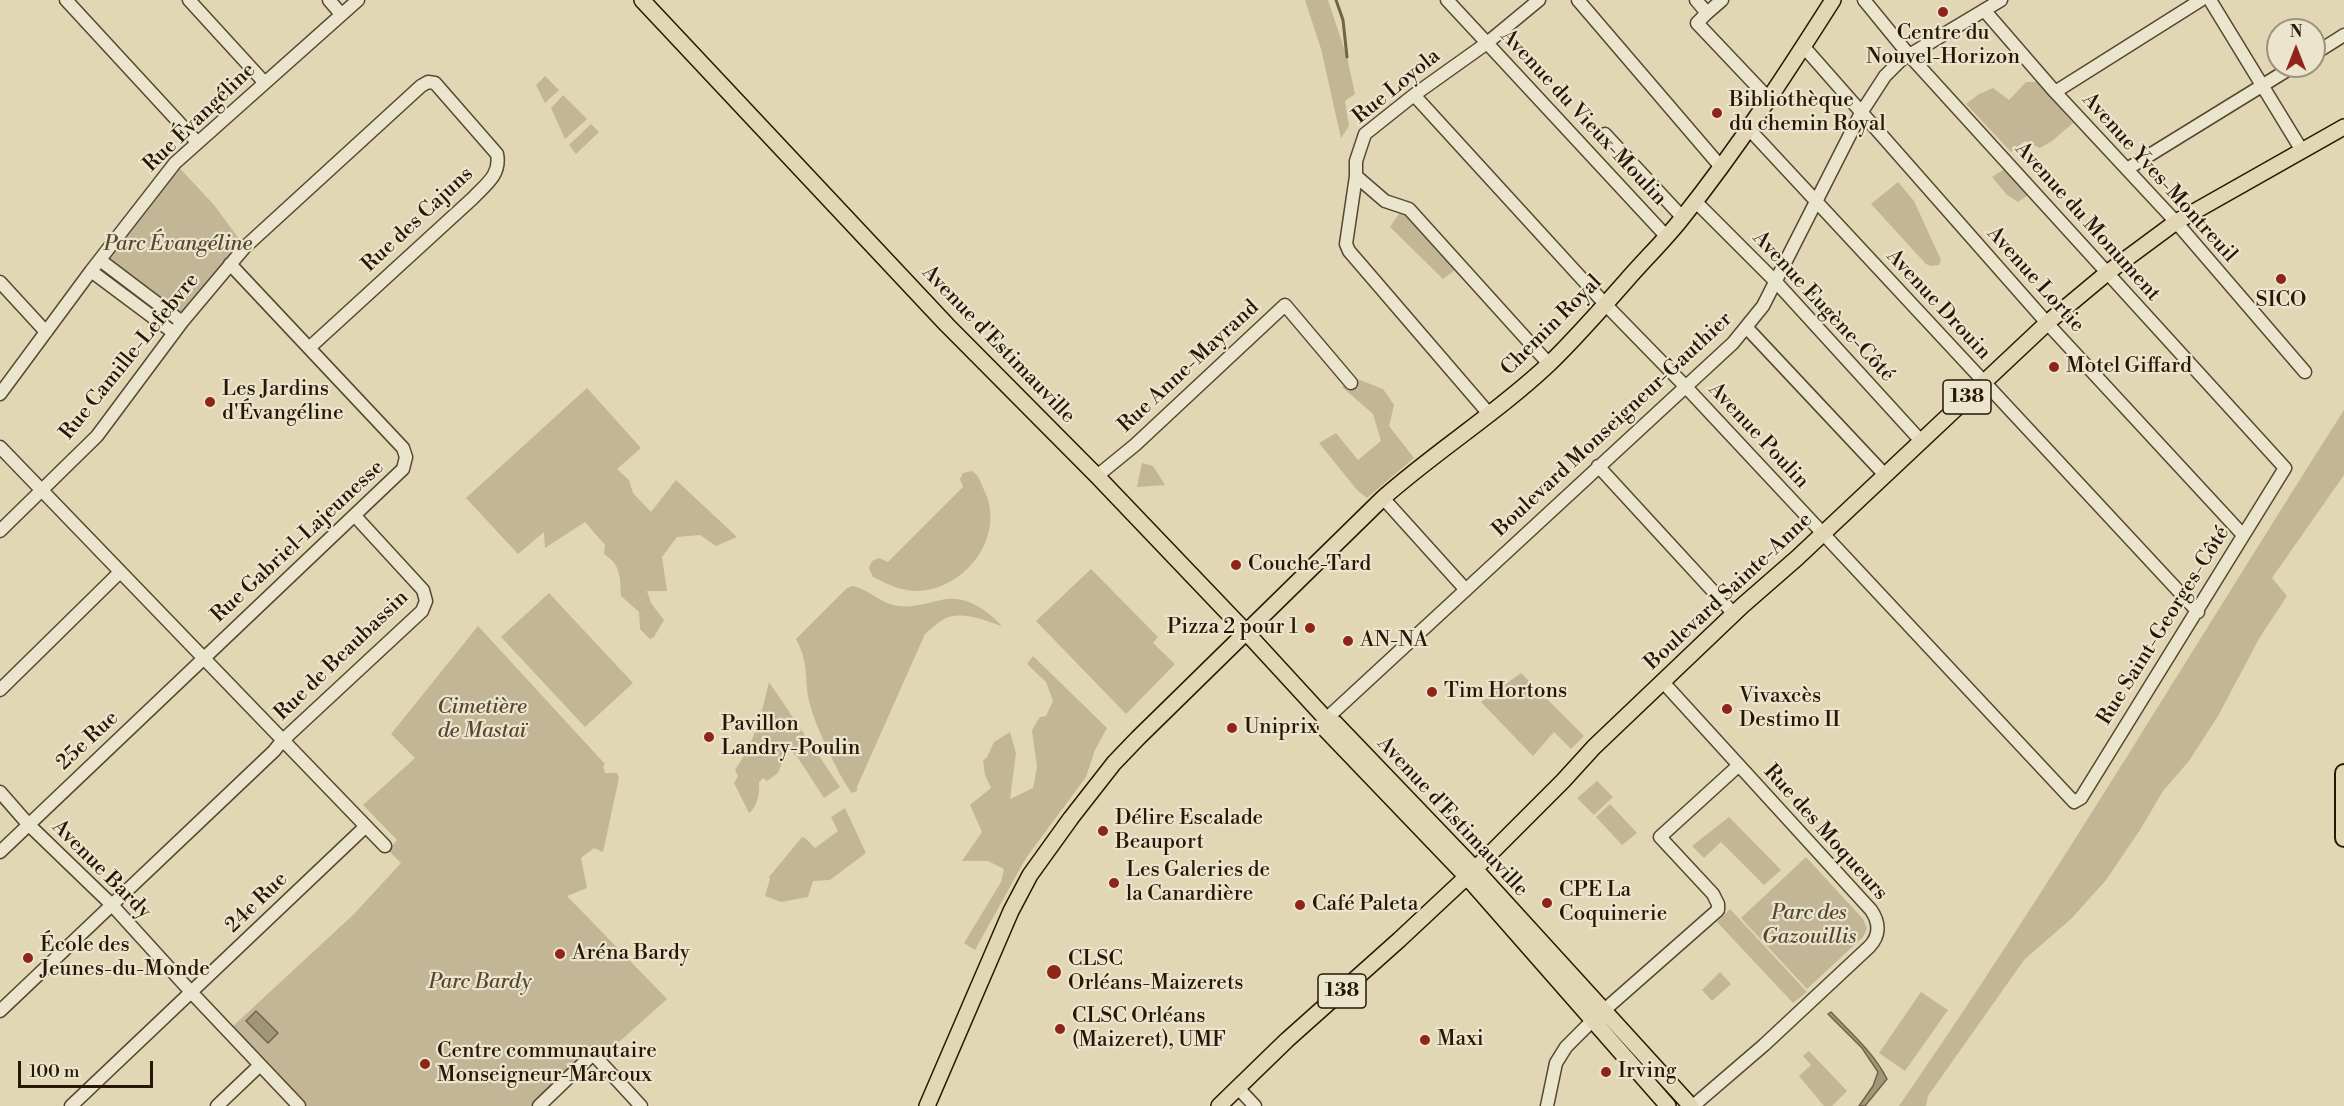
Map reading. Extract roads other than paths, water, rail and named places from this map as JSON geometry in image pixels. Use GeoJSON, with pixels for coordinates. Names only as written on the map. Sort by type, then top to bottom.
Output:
{"type":"FeatureCollection","features":[{"type":"Feature","properties":{"kind":"highway"},"geometry":{"type":"LineString","coordinates":[[2344,773],[2344,838]]}},
{"type":"Feature","properties":{"kind":"main road","name":"Avenue d'Estimauville"},"geometry":{"type":"LineString","coordinates":[[642,0],[947,325],[1097,476],[1246,632],[1326,719],[1326,730],[1471,873],[1598,1016],[1668,1106]]}},
{"type":"Feature","properties":{"kind":"main road","name":"Chemin Royal"},"geometry":{"type":"LineString","coordinates":[[927,1106],[996,943],[1030,875],[1114,763],[1383,498],[1413,471],[1490,415],[1549,364],[1683,218],[1768,99],[1833,0]]}},
{"type":"Feature","properties":{"kind":"main road","name":"Boulevard Sainte-Anne"},"geometry":{"type":"LineString","coordinates":[[1219,1106],[1287,1040],[1471,873],[1563,781],[1593,747],[1662,681],[2047,323],[2107,273],[2176,222],[2344,127]]}},
{"type":"Feature","properties":{"kind":"main road","name":"Boulevard Sainte-Anne"},"geometry":{"type":"LineString","coordinates":[[2301,150],[2344,132]]}},
{"type":"Feature","properties":{"kind":"main road","name":"Avenue d'Estimauville"},"geometry":{"type":"LineString","coordinates":[[1598,1016],[1692,1106]]}},
{"type":"Feature","properties":{"kind":"street"},"geometry":{"type":"LineString","coordinates":[[66,0],[197,142]]}},
{"type":"Feature","properties":{"kind":"street"},"geometry":{"type":"LineString","coordinates":[[189,0],[264,82]]}},
{"type":"Feature","properties":{"kind":"street"},"geometry":{"type":"LineString","coordinates":[[328,0],[341,14]]}},
{"type":"Feature","properties":{"kind":"street","name":"Rue Évangéline"},"geometry":{"type":"LineString","coordinates":[[0,394],[175,163],[358,0]]}},
{"type":"Feature","properties":{"kind":"street","name":"Avenue du Vieux-Moulin"},"geometry":{"type":"LineString","coordinates":[[1447,0],[1665,236]]}},
{"type":"Feature","properties":{"kind":"street","name":"Rue Loyola"},"geometry":{"type":"LineString","coordinates":[[1490,415],[1349,251],[1346,244],[1356,176],[1356,160],[1365,134],[1414,95],[1487,43],[1539,0]]}},
{"type":"Feature","properties":{"kind":"street"},"geometry":{"type":"LineString","coordinates":[[1578,0],[1721,167]]}},
{"type":"Feature","properties":{"kind":"street"},"geometry":{"type":"LineString","coordinates":[[1696,0],[1707,13]]}},
{"type":"Feature","properties":{"kind":"street"},"geometry":{"type":"LineString","coordinates":[[1722,0],[1697,23],[1768,99]]}},
{"type":"Feature","properties":{"kind":"street","name":"Avenue du Monument"},"geometry":{"type":"LineString","coordinates":[[1864,0],[1909,55],[2285,468]]}},
{"type":"Feature","properties":{"kind":"street","name":"Boulevard Monseigneur-Gauthier"},"geometry":{"type":"LineString","coordinates":[[1326,719],[1747,328],[1764,306],[1861,113],[1885,76],[1909,55],[2001,0]]}},
{"type":"Feature","properties":{"kind":"street"},"geometry":{"type":"LineString","coordinates":[[2055,92],[2200,0]]}},
{"type":"Feature","properties":{"kind":"street"},"geometry":{"type":"LineString","coordinates":[[2210,0],[2301,150]]}},
{"type":"Feature","properties":{"kind":"street","name":"Avenue Yves-Montreuil"},"geometry":{"type":"LineString","coordinates":[[1984,10],[2055,92],[2176,222],[2305,372]]}},
{"type":"Feature","properties":{"kind":"street"},"geometry":{"type":"LineString","coordinates":[[2326,46],[2344,35]]}},
{"type":"Feature","properties":{"kind":"street","name":"Avenue Lortie"},"geometry":{"type":"LineString","coordinates":[[1803,46],[2047,323],[2243,535]]}},
{"type":"Feature","properties":{"kind":"street"},"geometry":{"type":"LineString","coordinates":[[2127,169],[2274,78]]}},
{"type":"Feature","properties":{"kind":"street","name":"Rue Camille-Lefebvre"},"geometry":{"type":"LineString","coordinates":[[0,531],[97,436],[182,322],[230,264],[294,201],[356,148],[421,86],[428,82],[435,83]]}},
{"type":"Feature","properties":{"kind":"street","name":"Rue des Cajuns"},"geometry":{"type":"LineString","coordinates":[[309,348],[473,198],[497,171],[499,164],[497,154],[435,83]]}},
{"type":"Feature","properties":{"kind":"street","name":"Avenue Poulin"},"geometry":{"type":"LineString","coordinates":[[1414,95],[1605,304],[1686,387],[2074,802]]}},
{"type":"Feature","properties":{"kind":"street","name":"Avenue Drouin"},"geometry":{"type":"LineString","coordinates":[[1748,128],[2198,612]]}},
{"type":"Feature","properties":{"kind":"street"},"geometry":{"type":"LineString","coordinates":[[1605,134],[1683,218]]}},
{"type":"Feature","properties":{"kind":"street"},"geometry":{"type":"LineString","coordinates":[[1356,176],[1385,201],[1409,209],[1549,364]]}},
{"type":"Feature","properties":{"kind":"street","name":"Avenue Eugène-Côté"},"geometry":{"type":"LineString","coordinates":[[1695,201],[1776,282],[1922,441]]}},
{"type":"Feature","properties":{"kind":"street"},"geometry":{"type":"LineString","coordinates":[[100,260],[182,322]]}},
{"type":"Feature","properties":{"kind":"street","name":"Rue Gabriel-Lajeunesse"},"geometry":{"type":"LineString","coordinates":[[203,659],[403,469],[406,457],[403,448],[230,264]]}},
{"type":"Feature","properties":{"kind":"street"},"geometry":{"type":"LineString","coordinates":[[91,271],[174,333]]}},
{"type":"Feature","properties":{"kind":"street"},"geometry":{"type":"LineString","coordinates":[[0,282],[46,332]]}},
{"type":"Feature","properties":{"kind":"street","name":"Rue Anne-Mayrand"},"geometry":{"type":"LineString","coordinates":[[1097,476],[1144,437],[1285,305],[1351,383]]}},
{"type":"Feature","properties":{"kind":"street"},"geometry":{"type":"LineString","coordinates":[[1747,328],[1885,475]]}},
{"type":"Feature","properties":{"kind":"street"},"geometry":{"type":"LineString","coordinates":[[0,435],[4,452],[385,846]]}},
{"type":"Feature","properties":{"kind":"street"},"geometry":{"type":"LineString","coordinates":[[1598,466],[1734,614]]}},
{"type":"Feature","properties":{"kind":"street","name":"Rue Saint-Georges-Côté"},"geometry":{"type":"LineString","coordinates":[[2074,802],[2081,798],[2285,468]]}},
{"type":"Feature","properties":{"kind":"street"},"geometry":{"type":"LineString","coordinates":[[1383,498],[1466,590]]}},
{"type":"Feature","properties":{"kind":"street","name":"Rue de Beaubassin"},"geometry":{"type":"LineString","coordinates":[[282,741],[422,611],[426,601],[423,590],[355,516]]}},
{"type":"Feature","properties":{"kind":"street"},"geometry":{"type":"LineString","coordinates":[[0,690],[119,573]]}},
{"type":"Feature","properties":{"kind":"street","name":"25e Rue"},"geometry":{"type":"LineString","coordinates":[[0,852],[203,659]]}},
{"type":"Feature","properties":{"kind":"street","name":"Rue des Moqueurs"},"geometry":{"type":"LineString","coordinates":[[1662,681],[1871,910],[1878,931],[1869,947],[1764,1045],[1692,1106]]}},
{"type":"Feature","properties":{"kind":"street"},"geometry":{"type":"LineString","coordinates":[[0,1011],[282,741]]}},
{"type":"Feature","properties":{"kind":"street"},"geometry":{"type":"LineString","coordinates":[[1546,1106],[1556,1063],[1566,1047],[1718,910],[1718,901],[1713,894],[1660,837],[1738,766]]}},
{"type":"Feature","properties":{"kind":"street","name":"Avenue Bardy"},"geometry":{"type":"LineString","coordinates":[[0,792],[28,824],[112,905],[259,1066],[299,1106]]}},
{"type":"Feature","properties":{"kind":"street","name":"24e Rue"},"geometry":{"type":"LineString","coordinates":[[71,1106],[365,826]]}},
{"type":"Feature","properties":{"kind":"street"},"geometry":{"type":"LineString","coordinates":[[539,1106],[593,1054],[640,1106]]}},
{"type":"Feature","properties":{"kind":"street"},"geometry":{"type":"LineString","coordinates":[[217,1106],[259,1066]]}},
{"type":"Feature","properties":{"kind":"street"},"geometry":{"type":"LineString","coordinates":[[1238,1088],[1255,1106]]}},
{"type":"Feature","properties":{"kind":"waterway"},"geometry":{"type":"LineString","coordinates":[[1336,0],[1343,20],[1347,57]]}},
{"type":"Feature","properties":{"kind":"place","name":"Centre du Nouvel-Horizon"},"geometry":{"type":"Point","coordinates":[1943,12]}},
{"type":"Feature","properties":{"kind":"place","name":"Bibliothèque du chemin Royal"},"geometry":{"type":"Point","coordinates":[1717,113]}},
{"type":"Feature","properties":{"kind":"place","name":"SICO"},"geometry":{"type":"Point","coordinates":[2281,279]}},
{"type":"Feature","properties":{"kind":"place","name":"Motel Giffard"},"geometry":{"type":"Point","coordinates":[2054,367]}},
{"type":"Feature","properties":{"kind":"place","name":"Les Jardins d'Évangéline"},"geometry":{"type":"Point","coordinates":[210,402]}},
{"type":"Feature","properties":{"kind":"place","name":"Couche-Tard"},"geometry":{"type":"Point","coordinates":[1236,565]}},
{"type":"Feature","properties":{"kind":"place","name":"Pizza 2 pour 1"},"geometry":{"type":"Point","coordinates":[1310,628]}},
{"type":"Feature","properties":{"kind":"place","name":"AN-NA"},"geometry":{"type":"Point","coordinates":[1348,641]}},
{"type":"Feature","properties":{"kind":"place","name":"Tim Hortons"},"geometry":{"type":"Point","coordinates":[1432,692]}},
{"type":"Feature","properties":{"kind":"place","name":"Vivaxcès Destimo II"},"geometry":{"type":"Point","coordinates":[1727,709]}},
{"type":"Feature","properties":{"kind":"place","name":"Uniprix"},"geometry":{"type":"Point","coordinates":[1232,728]}},
{"type":"Feature","properties":{"kind":"place","name":"Pavillon Landry-Poulin"},"geometry":{"type":"Point","coordinates":[709,737]}},
{"type":"Feature","properties":{"kind":"place","name":"Délire Escalade Beauport"},"geometry":{"type":"Point","coordinates":[1103,831]}},
{"type":"Feature","properties":{"kind":"place","name":"Les Galeries de la Canardière"},"geometry":{"type":"Point","coordinates":[1114,883]}},
{"type":"Feature","properties":{"kind":"place","name":"CPE La Coquinerie"},"geometry":{"type":"Point","coordinates":[1547,903]}},
{"type":"Feature","properties":{"kind":"place","name":"Café Paleta"},"geometry":{"type":"Point","coordinates":[1300,905]}},
{"type":"Feature","properties":{"kind":"place","name":"Aréna Bardy"},"geometry":{"type":"Point","coordinates":[560,954]}},
{"type":"Feature","properties":{"kind":"place","name":"École des Jeunes-du-Monde"},"geometry":{"type":"Point","coordinates":[28,958]}},
{"type":"Feature","properties":{"kind":"place","name":"CLSC Orléans-Maizerets"},"geometry":{"type":"Point","coordinates":[1054,972]}},
{"type":"Feature","properties":{"kind":"place","name":"CLSC Orléans (Maizeret), UMF"},"geometry":{"type":"Point","coordinates":[1060,1029]}},
{"type":"Feature","properties":{"kind":"place","name":"Maxi"},"geometry":{"type":"Point","coordinates":[1425,1040]}},
{"type":"Feature","properties":{"kind":"place","name":"Centre communautaire Monseigneur-Marcoux"},"geometry":{"type":"Point","coordinates":[425,1064]}},
{"type":"Feature","properties":{"kind":"place","name":"Irving"},"geometry":{"type":"Point","coordinates":[1606,1072]}},
{"type":"Feature","properties":{"kind":"park label","name":"Parc Évangéline"},"geometry":{"type":"Point","coordinates":[178,245]}},
{"type":"Feature","properties":{"kind":"park label","name":"Cimetière de Mastaï"},"geometry":{"type":"Point","coordinates":[482,720]}},
{"type":"Feature","properties":{"kind":"park label","name":"Parc des Gazouillis"},"geometry":{"type":"Point","coordinates":[1809,926]}},
{"type":"Feature","properties":{"kind":"park label","name":"Parc Bardy"},"geometry":{"type":"Point","coordinates":[480,983]}}]}
